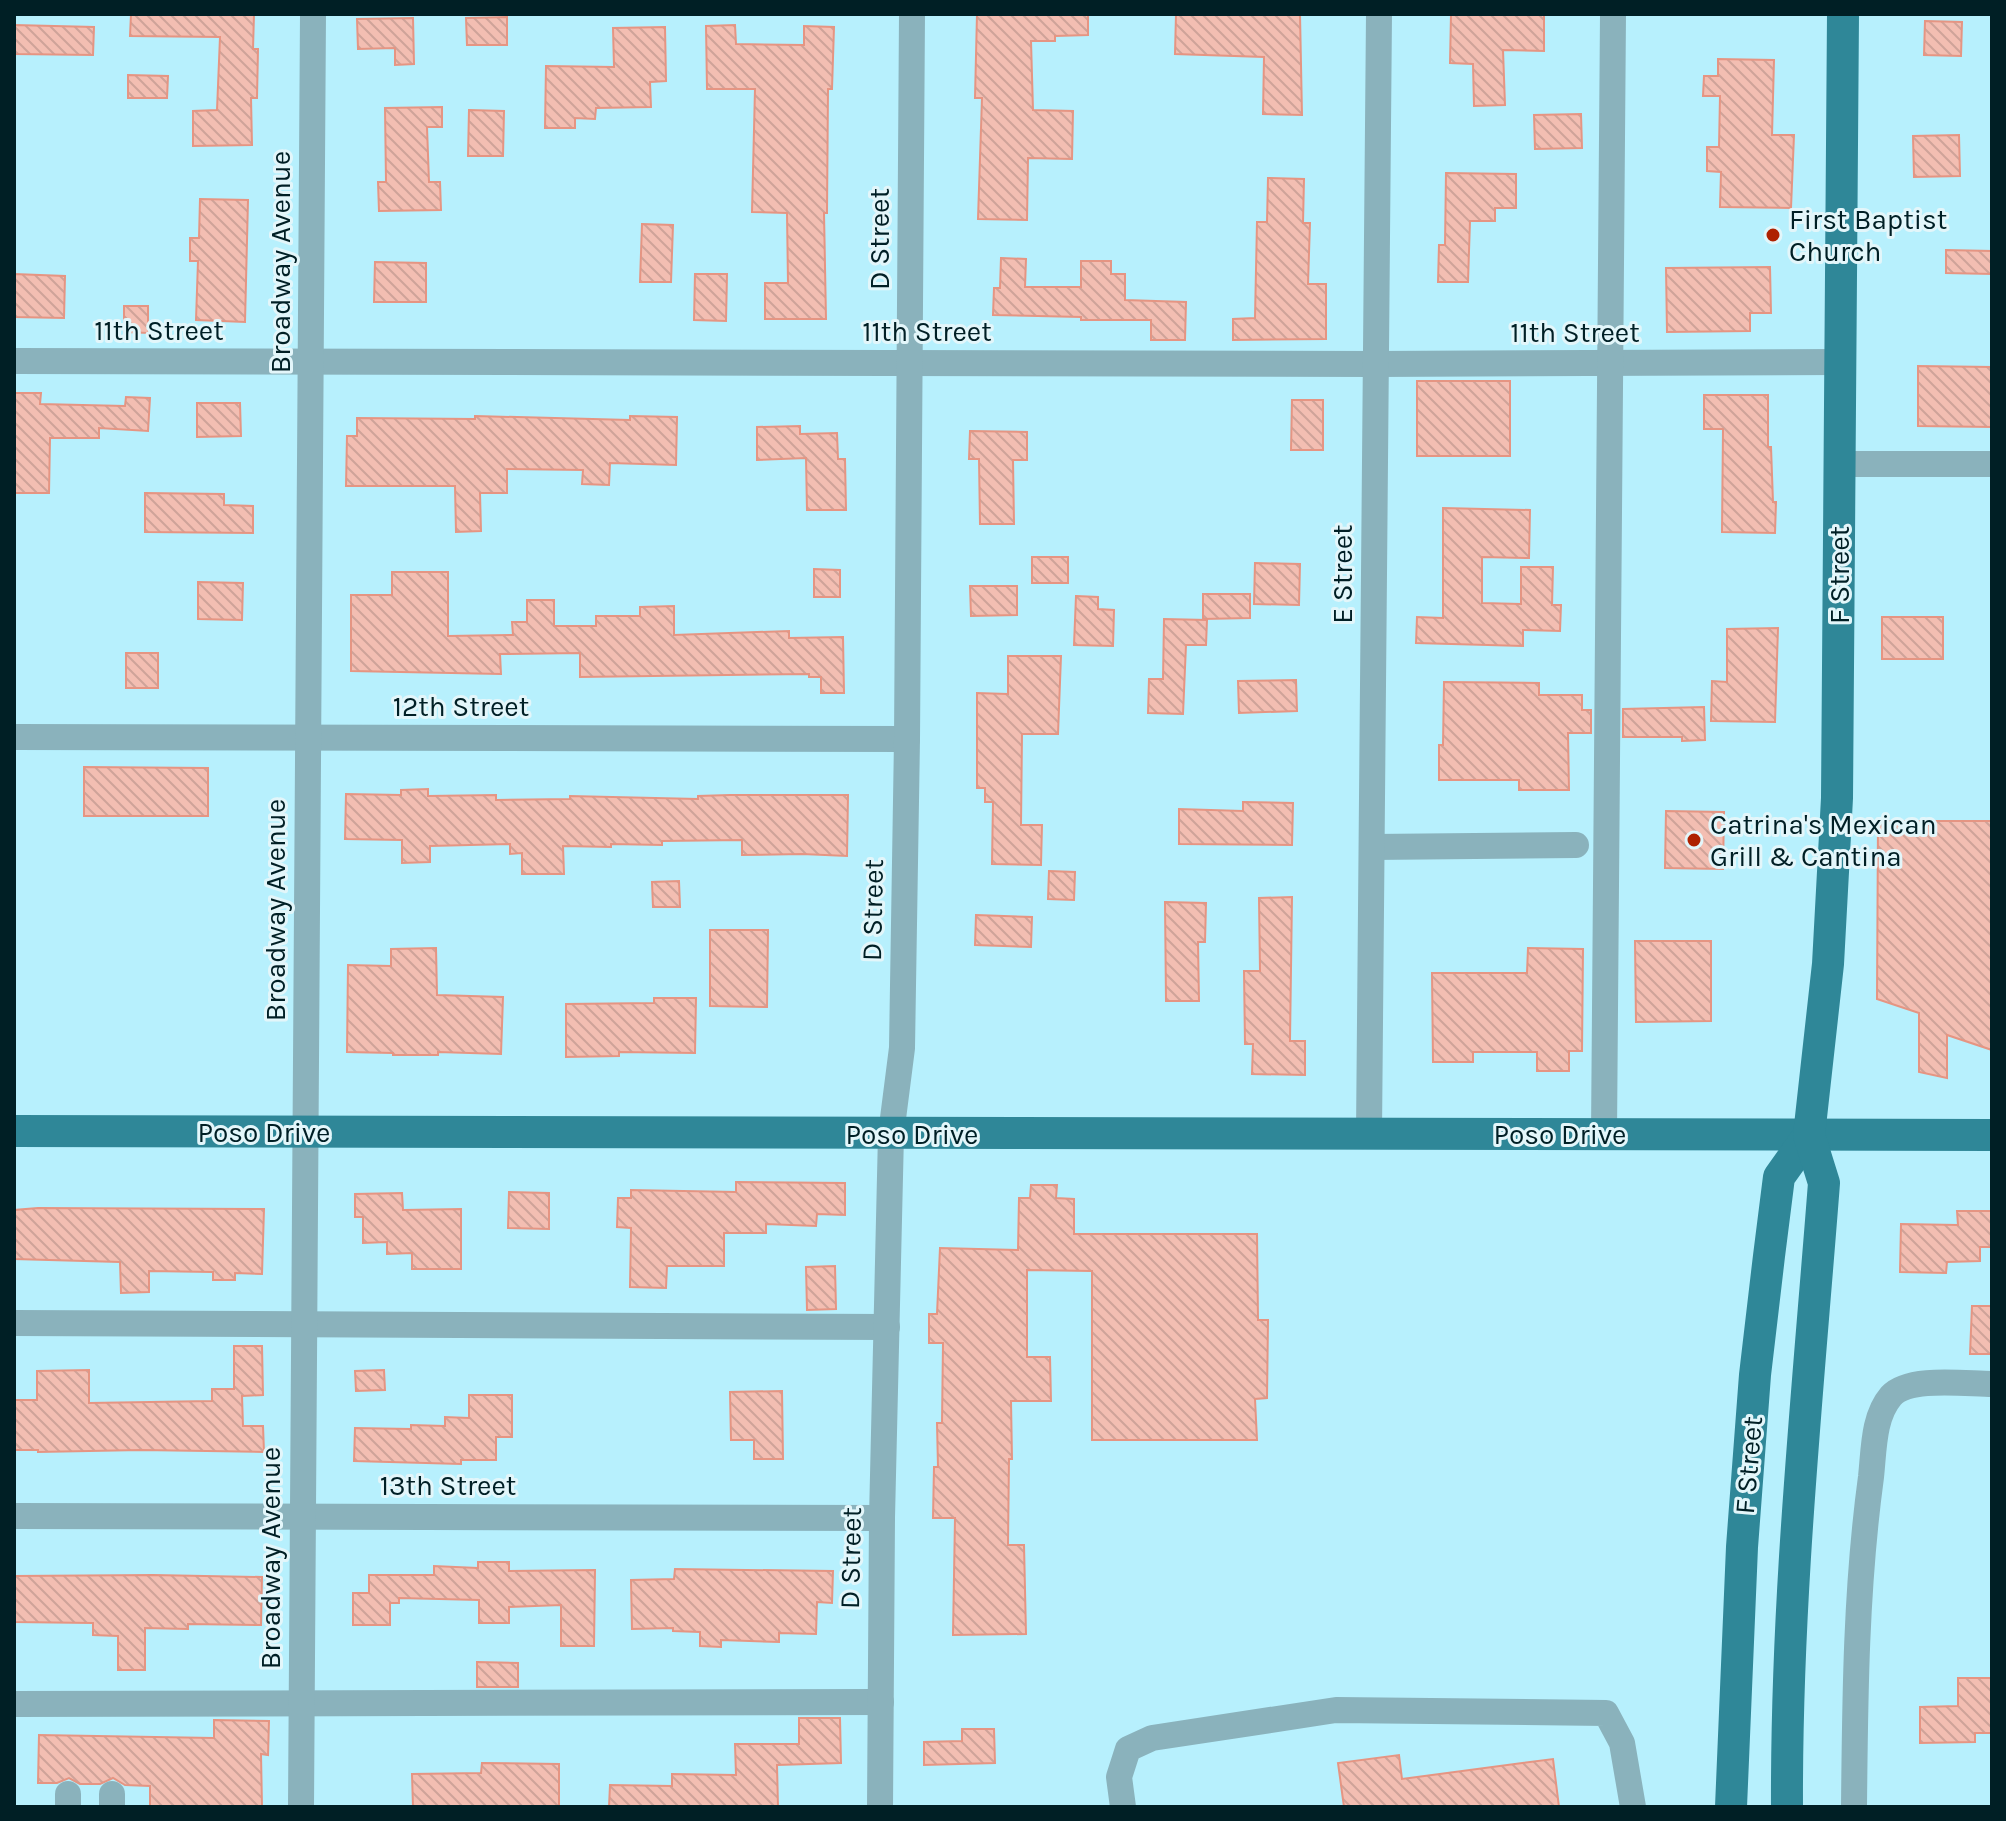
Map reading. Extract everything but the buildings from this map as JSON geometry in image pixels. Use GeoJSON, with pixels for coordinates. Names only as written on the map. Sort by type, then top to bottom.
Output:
{"type":"FeatureCollection","features":[{"type":"Feature","properties":{"kind":"main road","name":"F Street"},"geometry":{"type":"LineString","coordinates":[[1787,1807],[1789,1683],[1797,1531],[1824,1183],[1809,1135],[1824,1010],[1836,843],[1843,14]]}},
{"type":"Feature","properties":{"kind":"main road","name":"Poso Drive"},"geometry":{"type":"LineString","coordinates":[[14,1131],[1992,1135]]}},
{"type":"Feature","properties":{"kind":"main road","name":"F Street"},"geometry":{"type":"LineString","coordinates":[[1731,1807],[1742,1547],[1767,1271],[1779,1177],[1809,1135]]}},
{"type":"Feature","properties":{"kind":"street","name":"Broadway Avenue"},"geometry":{"type":"LineString","coordinates":[[301,1807],[313,14]]}},
{"type":"Feature","properties":{"kind":"street","name":"D Street"},"geometry":{"type":"LineString","coordinates":[[880,1807],[882,1518],[891,1134],[902,1048],[912,14]]}},
{"type":"Feature","properties":{"kind":"street","name":"E Street"},"geometry":{"type":"LineString","coordinates":[[1369,1134],[1379,14]]}},
{"type":"Feature","properties":{"kind":"street"},"geometry":{"type":"LineString","coordinates":[[1604,1134],[1613,14]]}},
{"type":"Feature","properties":{"kind":"street","name":"11th Street"},"geometry":{"type":"LineString","coordinates":[[14,361],[1840,362]]}},
{"type":"Feature","properties":{"kind":"street"},"geometry":{"type":"LineString","coordinates":[[1839,464],[1992,464]]}},
{"type":"Feature","properties":{"kind":"street","name":"12th Street"},"geometry":{"type":"LineString","coordinates":[[14,737],[907,739]]}},
{"type":"Feature","properties":{"kind":"street"},"geometry":{"type":"LineString","coordinates":[[1372,847],[1576,845]]}},
{"type":"Feature","properties":{"kind":"street"},"geometry":{"type":"LineString","coordinates":[[14,1323],[887,1327]]}},
{"type":"Feature","properties":{"kind":"street"},"geometry":{"type":"LineString","coordinates":[[1854,1807],[1856,1643],[1866,1511],[1879,1414],[1893,1393],[1913,1384],[1992,1384]]}},
{"type":"Feature","properties":{"kind":"street","name":"13th Street"},"geometry":{"type":"LineString","coordinates":[[14,1516],[882,1518]]}},
{"type":"Feature","properties":{"kind":"street"},"geometry":{"type":"LineString","coordinates":[[14,1704],[881,1702]]}},
{"type":"Feature","properties":{"kind":"street"},"geometry":{"type":"LineString","coordinates":[[1123,1807],[1119,1777],[1128,1749],[1152,1738],[1336,1710],[1606,1713],[1622,1743],[1633,1807]]}},
{"type":"Feature","properties":{"kind":"place","name":"First Baptist Church"},"geometry":{"type":"Point","coordinates":[1773,235]}},
{"type":"Feature","properties":{"kind":"place","name":"Catrina's Mexican Grill & Cantina"},"geometry":{"type":"Point","coordinates":[1694,840]}}]}
